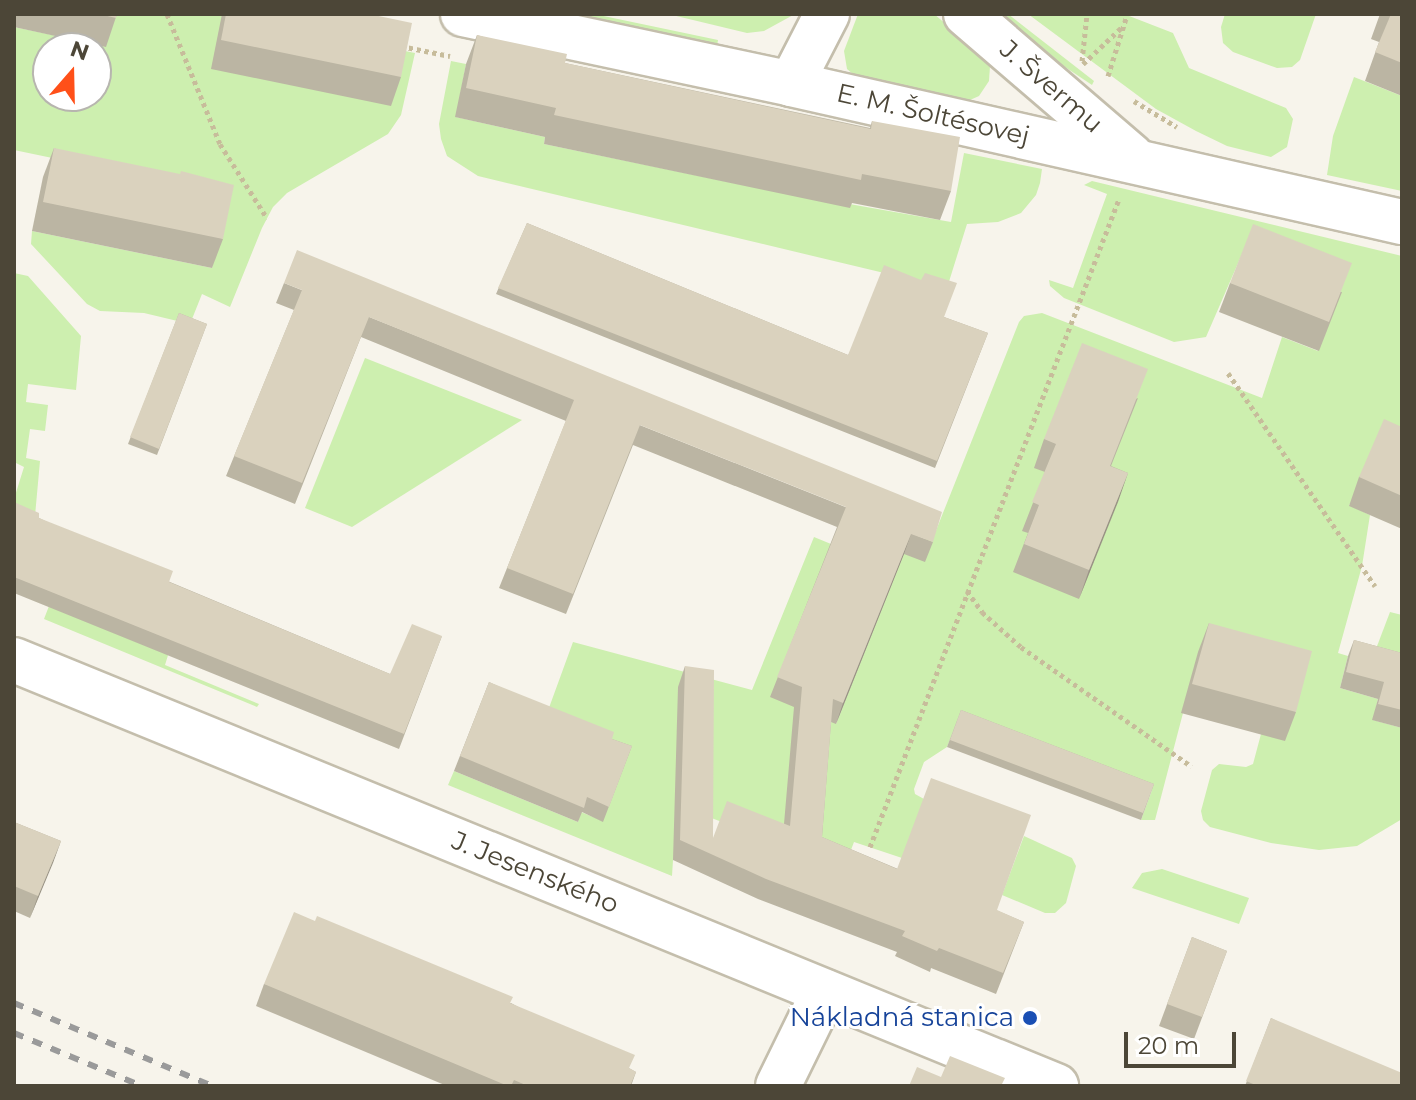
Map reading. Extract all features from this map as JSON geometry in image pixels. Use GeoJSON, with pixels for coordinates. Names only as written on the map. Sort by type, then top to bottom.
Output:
{"type":"FeatureCollection","features":[{"type":"Feature","properties":{"kind":"street","name":"E. M. Šoltésovej"},"geometry":{"type":"LineString","coordinates":[[463,14],[791,84],[1129,174],[1402,222]]}},
{"type":"Feature","properties":{"kind":"street"},"geometry":{"type":"LineString","coordinates":[[791,84],[827,14]]}},
{"type":"Feature","properties":{"kind":"street","name":"J. Švermu"},"geometry":{"type":"LineString","coordinates":[[966,14],[1129,174]]}},
{"type":"Feature","properties":{"kind":"street","name":"J. Jesenského"},"geometry":{"type":"LineString","coordinates":[[14,660],[1056,1086]]}},
{"type":"Feature","properties":{"kind":"street"},"geometry":{"type":"LineString","coordinates":[[778,1086],[824,992]]}},
{"type":"Feature","properties":{"kind":"path"},"geometry":{"type":"LineString","coordinates":[[167,14],[220,144],[267,218]]}},
{"type":"Feature","properties":{"kind":"path"},"geometry":{"type":"LineString","coordinates":[[1082,65],[1087,14]]}},
{"type":"Feature","properties":{"kind":"path"},"geometry":{"type":"LineString","coordinates":[[1071,56],[1108,79],[1127,15]]}},
{"type":"Feature","properties":{"kind":"path"},"geometry":{"type":"LineString","coordinates":[[1082,65],[1123,26]]}},
{"type":"Feature","properties":{"kind":"path"},"geometry":{"type":"LineString","coordinates":[[1129,97],[1179,129]]}},
{"type":"Feature","properties":{"kind":"path"},"geometry":{"type":"LineString","coordinates":[[870,847],[1129,174]]}},
{"type":"Feature","properties":{"kind":"path"},"geometry":{"type":"LineString","coordinates":[[1228,373],[1375,586]]}},
{"type":"Feature","properties":{"kind":"path"},"geometry":{"type":"LineString","coordinates":[[967,591],[982,612],[1021,647],[1191,766]]}},
{"type":"Feature","properties":{"kind":"green space"},"geometry":{"type":"Polygon","coordinates":[[[112,14],[221,14],[415,53],[401,115],[388,134],[287,193],[273,207],[262,228],[230,307],[202,294],[190,324],[144,313],[100,311],[87,304],[31,244],[32,231],[212,268],[225,194],[14,150],[14,27],[38,32],[32,32],[32,112],[112,112],[112,32],[108,32],[112,14]]]}},
{"type":"Feature","properties":{"kind":"green space"},"geometry":{"type":"Polygon","coordinates":[[[538,14],[594,14],[718,40],[717,46],[538,14]]]}},
{"type":"Feature","properties":{"kind":"green space"},"geometry":{"type":"Polygon","coordinates":[[[668,14],[795,14],[764,31],[747,33],[668,14]]]}},
{"type":"Feature","properties":{"kind":"green space"},"geometry":{"type":"Polygon","coordinates":[[[858,14],[934,14],[985,57],[990,66],[989,81],[979,96],[970,100],[854,75],[847,69],[844,51],[858,14]]]}},
{"type":"Feature","properties":{"kind":"green space"},"geometry":{"type":"Polygon","coordinates":[[[997,14],[1008,14],[1094,81],[1092,85],[1056,61],[997,14]]]}},
{"type":"Feature","properties":{"kind":"green space"},"geometry":{"type":"Polygon","coordinates":[[[1028,14],[1124,14],[1173,33],[1189,68],[1286,108],[1293,119],[1287,147],[1271,157],[1227,146],[1196,131],[1156,109],[1028,14]]]}},
{"type":"Feature","properties":{"kind":"green space"},"geometry":{"type":"Polygon","coordinates":[[[1225,14],[1316,14],[1300,60],[1292,67],[1277,68],[1233,52],[1223,43],[1221,27],[1225,14]]]}},
{"type":"Feature","properties":{"kind":"green space"},"geometry":{"type":"Polygon","coordinates":[[[451,61],[466,64],[456,117],[545,137],[544,144],[743,185],[951,222],[964,153],[1042,169],[1040,183],[1036,195],[1021,213],[998,222],[967,224],[947,288],[478,176],[447,156],[441,139],[439,124],[451,61]]]}},
{"type":"Feature","properties":{"kind":"green space"},"geometry":{"type":"Polygon","coordinates":[[[1354,77],[1402,96],[1402,191],[1327,175],[1333,136],[1354,77]]]}},
{"type":"Feature","properties":{"kind":"green space"},"geometry":{"type":"Polygon","coordinates":[[[1092,181],[1402,256],[1402,461],[1349,505],[1370,515],[1362,566],[1338,653],[1348,656],[1340,688],[1378,699],[1373,720],[1402,728],[1402,819],[1357,846],[1319,850],[1271,843],[1210,827],[1203,820],[1201,811],[1212,770],[1219,764],[1246,767],[1253,764],[1261,734],[1199,652],[1155,820],[1141,820],[1152,790],[959,716],[947,747],[924,762],[914,789],[915,794],[924,799],[902,858],[854,842],[844,868],[706,816],[673,860],[672,876],[448,785],[454,771],[578,822],[581,812],[603,821],[546,716],[573,642],[752,690],[814,537],[831,544],[836,724],[902,554],[935,533],[1024,316],[1042,313],[1262,398],[1282,337],[1318,351],[1242,254],[1206,337],[1174,342],[1064,298],[1050,286],[1049,280],[1073,288],[1107,194],[1084,185],[1092,181]]]}},
{"type":"Feature","properties":{"kind":"green space"},"geometry":{"type":"Polygon","coordinates":[[[14,273],[28,276],[81,336],[76,390],[28,384],[26,402],[48,405],[45,431],[30,429],[26,458],[40,461],[34,527],[14,518],[14,499],[24,467],[14,462],[14,273]]]}},
{"type":"Feature","properties":{"kind":"green space"},"geometry":{"type":"Polygon","coordinates":[[[365,358],[522,420],[352,527],[305,508],[365,358]]]}},
{"type":"Feature","properties":{"kind":"green space"},"geometry":{"type":"Polygon","coordinates":[[[49,606],[169,652],[165,665],[259,704],[257,707],[44,619],[49,606]]]}},
{"type":"Feature","properties":{"kind":"green space"},"geometry":{"type":"Polygon","coordinates":[[[1390,612],[1402,615],[1402,671],[1371,662],[1390,612]]]}},
{"type":"Feature","properties":{"kind":"green space"},"geometry":{"type":"Polygon","coordinates":[[[1024,836],[1072,858],[1076,866],[1066,903],[1055,913],[1045,913],[1002,895],[1024,836]]]}},
{"type":"Feature","properties":{"kind":"green space"},"geometry":{"type":"Polygon","coordinates":[[[1162,869],[1249,898],[1239,924],[1132,888],[1142,873],[1162,869]]]}},
{"type":"Feature","properties":{"kind":"building"},"geometry":{"type":"Polygon","coordinates":[[[226,14],[369,14],[412,23],[401,77],[221,40],[226,14]]]}},
{"type":"Feature","properties":{"kind":"building"},"geometry":{"type":"Polygon","coordinates":[[[1391,14],[1402,14],[1402,63],[1375,52],[1391,14]]]}},
{"type":"Feature","properties":{"kind":"building"},"geometry":{"type":"Polygon","coordinates":[[[477,35],[567,54],[565,63],[871,129],[872,121],[960,137],[951,191],[862,174],[861,180],[554,115],[556,108],[466,88],[477,35]]]}},
{"type":"Feature","properties":{"kind":"building"},"geometry":{"type":"Polygon","coordinates":[[[54,148],[180,174],[181,171],[234,185],[223,239],[43,202],[54,148]]]}},
{"type":"Feature","properties":{"kind":"building"},"geometry":{"type":"Polygon","coordinates":[[[527,223],[848,355],[884,265],[921,280],[925,273],[957,283],[944,317],[988,333],[937,461],[498,288],[527,223]]]}},
{"type":"Feature","properties":{"kind":"building"},"geometry":{"type":"Polygon","coordinates":[[[1253,224],[1352,263],[1329,322],[1230,283],[1253,224]]]}},
{"type":"Feature","properties":{"kind":"building"},"geometry":{"type":"Polygon","coordinates":[[[297,250],[942,512],[933,542],[911,534],[843,703],[833,699],[822,837],[897,869],[931,778],[1031,815],[997,910],[1024,922],[1003,973],[939,948],[937,951],[902,936],[905,931],[766,879],[680,840],[685,666],[714,670],[713,838],[727,801],[790,826],[802,687],[777,677],[846,507],[640,425],[573,594],[507,568],[574,400],[369,317],[302,483],[234,456],[302,290],[284,283],[297,250]]]}},
{"type":"Feature","properties":{"kind":"building"},"geometry":{"type":"Polygon","coordinates":[[[179,313],[207,324],[159,449],[130,437],[179,313]]]}},
{"type":"Feature","properties":{"kind":"building"},"geometry":{"type":"Polygon","coordinates":[[[1082,343],[1148,369],[1110,466],[1128,473],[1089,570],[1024,544],[1039,505],[1032,502],[1056,444],[1044,439],[1082,343]]]}},
{"type":"Feature","properties":{"kind":"building"},"geometry":{"type":"Polygon","coordinates":[[[1384,419],[1402,427],[1402,496],[1359,477],[1384,419]]]}},
{"type":"Feature","properties":{"kind":"building"},"geometry":{"type":"Polygon","coordinates":[[[14,502],[39,513],[39,518],[173,571],[169,582],[390,674],[412,624],[442,636],[404,734],[14,577],[14,502]]]}},
{"type":"Feature","properties":{"kind":"building"},"geometry":{"type":"Polygon","coordinates":[[[1209,623],[1312,651],[1296,712],[1192,684],[1209,623]]]}},
{"type":"Feature","properties":{"kind":"building"},"geometry":{"type":"Polygon","coordinates":[[[1354,640],[1402,653],[1402,710],[1378,704],[1384,682],[1346,672],[1354,640]]]}},
{"type":"Feature","properties":{"kind":"building"},"geometry":{"type":"Polygon","coordinates":[[[489,682],[614,732],[612,739],[632,746],[609,807],[587,797],[584,808],[460,756],[489,682]]]}},
{"type":"Feature","properties":{"kind":"building"},"geometry":{"type":"Polygon","coordinates":[[[961,710],[1154,784],[1143,813],[950,740],[961,710]]]}},
{"type":"Feature","properties":{"kind":"building"},"geometry":{"type":"Polygon","coordinates":[[[14,822],[61,841],[38,896],[14,886],[14,822]]]}},
{"type":"Feature","properties":{"kind":"building"},"geometry":{"type":"Polygon","coordinates":[[[294,912],[315,921],[317,916],[513,997],[510,1003],[635,1055],[629,1068],[636,1072],[630,1086],[528,1086],[514,1080],[508,1086],[264,984],[294,912]]]}},
{"type":"Feature","properties":{"kind":"building"},"geometry":{"type":"Polygon","coordinates":[[[1192,937],[1227,951],[1202,1017],[1167,1004],[1192,937]]]}},
{"type":"Feature","properties":{"kind":"building"},"geometry":{"type":"Polygon","coordinates":[[[1271,1018],[1402,1073],[1402,1086],[1258,1086],[1246,1081],[1271,1018]]]}},
{"type":"Feature","properties":{"kind":"building"},"geometry":{"type":"Polygon","coordinates":[[[950,1056],[1005,1078],[1001,1086],[909,1086],[917,1067],[941,1077],[950,1056]]]}},
{"type":"Feature","properties":{"kind":"railway"},"geometry":{"type":"LineString","coordinates":[[14,1003],[212,1086]]}},
{"type":"Feature","properties":{"kind":"railway"},"geometry":{"type":"LineString","coordinates":[[14,1033],[142,1086]]}},
{"type":"Feature","properties":{"kind":"place","name":"Nákladná stanica"},"geometry":{"type":"Point","coordinates":[1030,1018]}}]}
